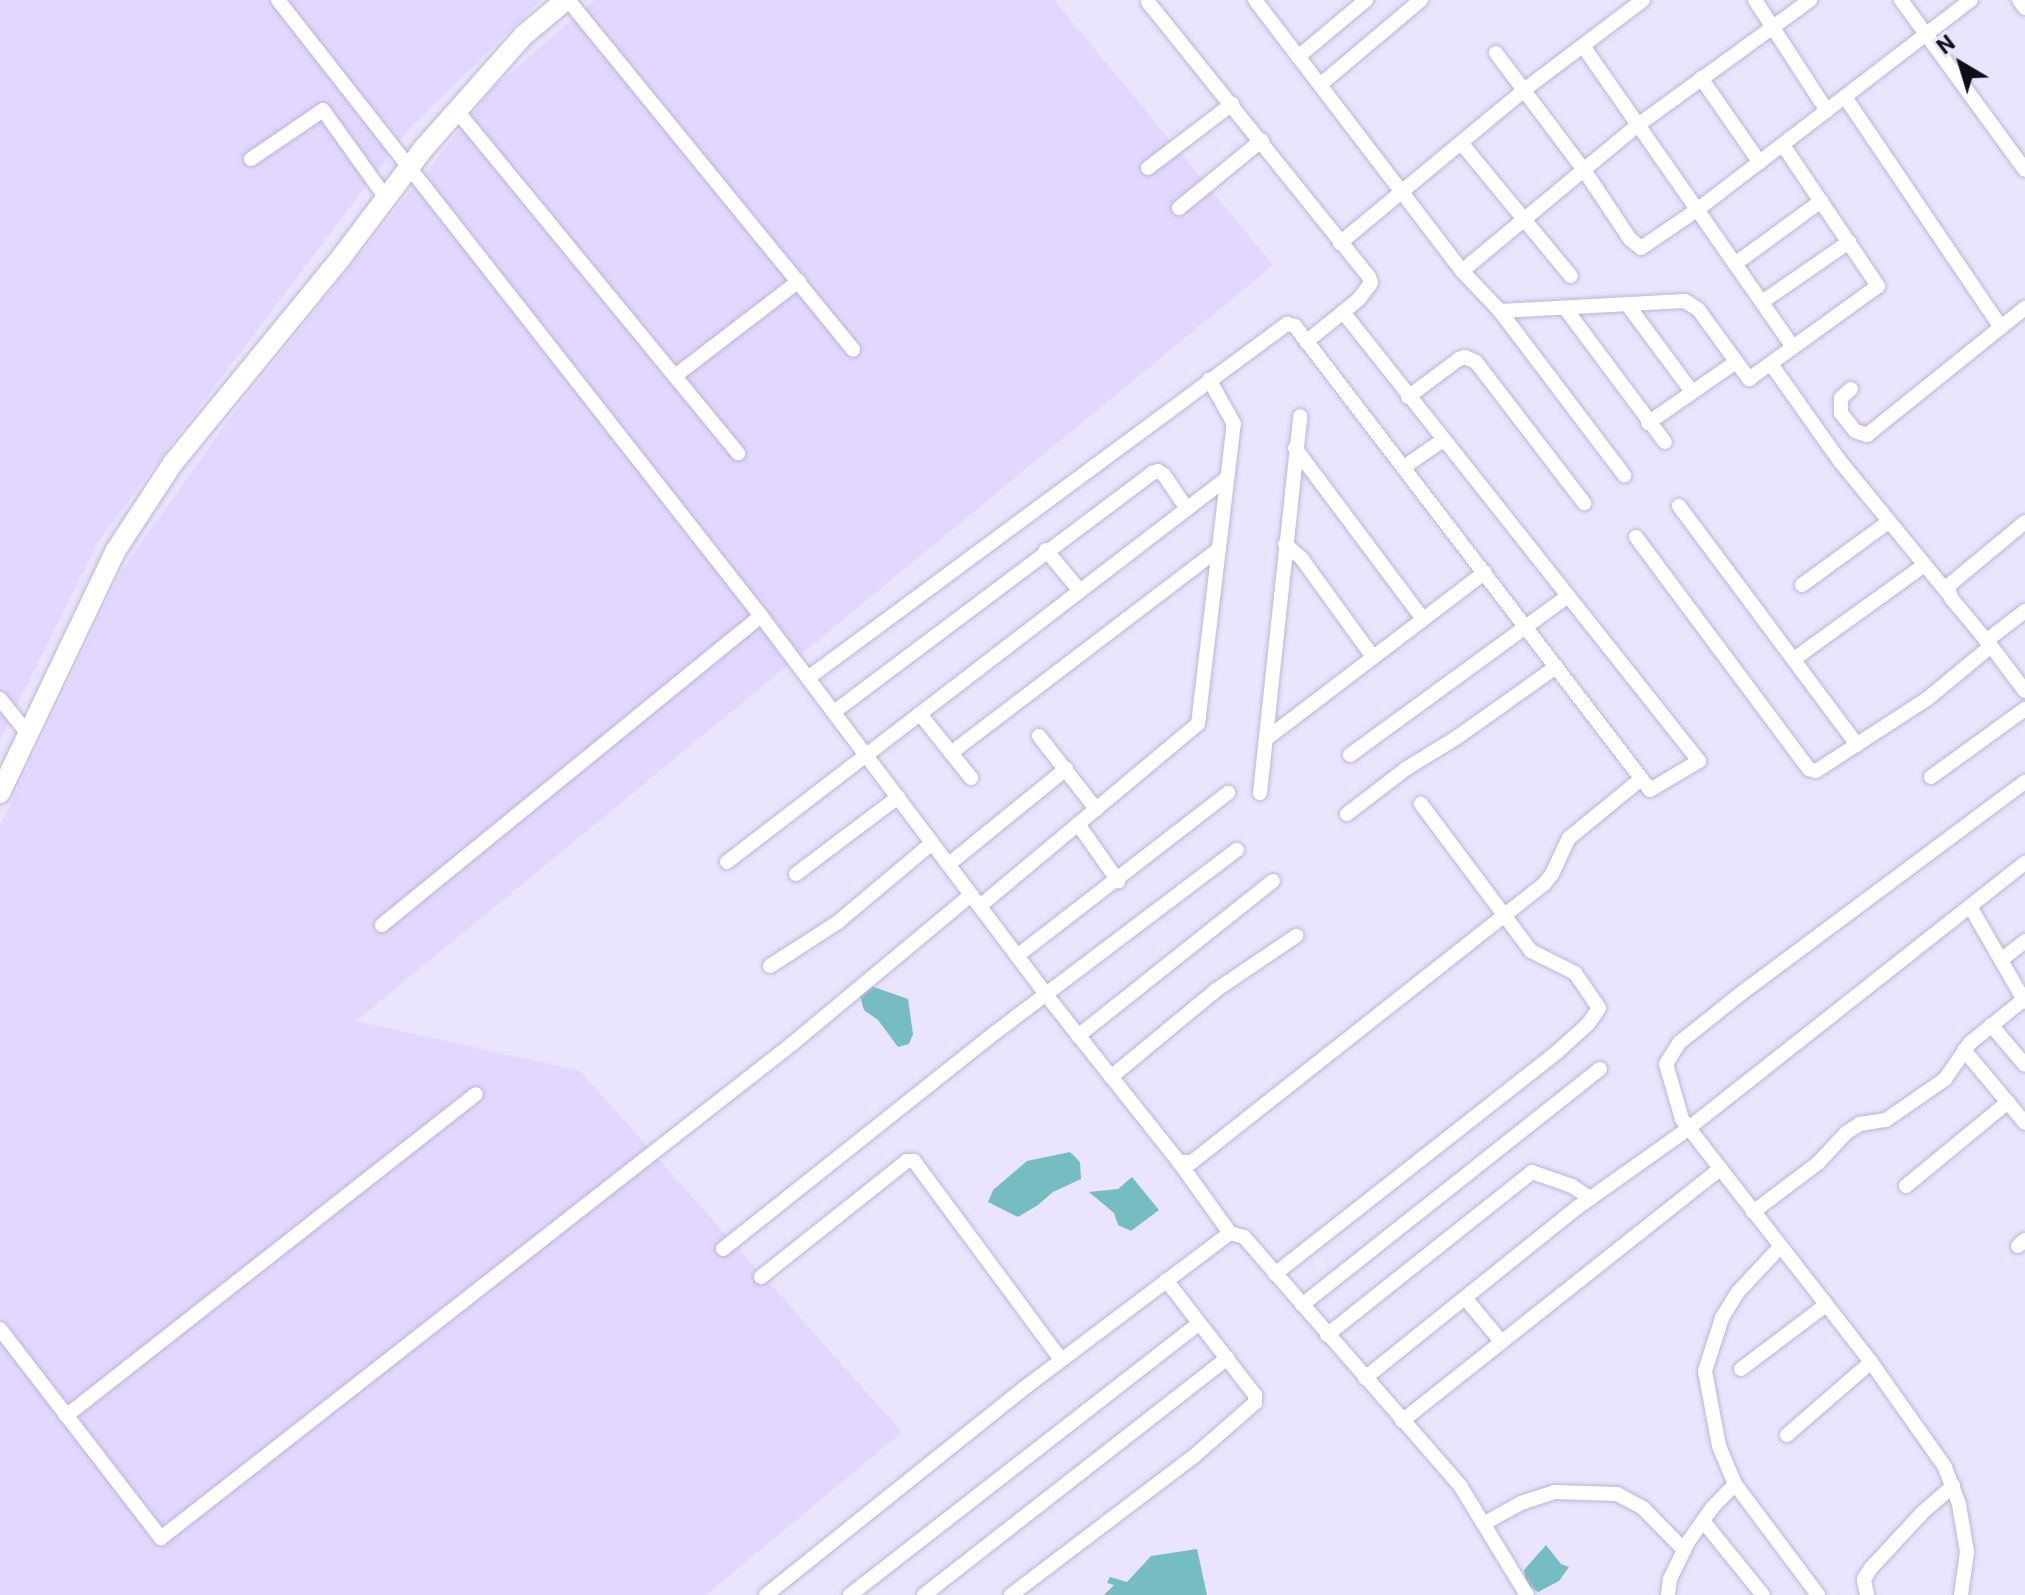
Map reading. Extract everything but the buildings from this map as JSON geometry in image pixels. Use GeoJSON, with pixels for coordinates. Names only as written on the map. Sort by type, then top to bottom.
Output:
{"type":"FeatureCollection","features":[{"type":"Feature","properties":{"kind":"street"},"geometry":{"type":"LineString","coordinates":[[278,0],[761,616],[1230,1233],[1244,1237],[1461,1487],[1527,1595]]}},
{"type":"Feature","properties":{"kind":"street"},"geometry":{"type":"LineString","coordinates":[[1255,0],[1462,271],[1500,311],[1624,475]]}},
{"type":"Feature","properties":{"kind":"street"},"geometry":{"type":"LineString","coordinates":[[1298,57],[1366,0]]}},
{"type":"Feature","properties":{"kind":"street"},"geometry":{"type":"LineString","coordinates":[[1320,85],[1421,0]]}},
{"type":"Feature","properties":{"kind":"street"},"geometry":{"type":"LineString","coordinates":[[1340,243],[1524,90],[1643,0]]}},
{"type":"Feature","properties":{"kind":"street"},"geometry":{"type":"LineString","coordinates":[[1755,0],[1827,111]]}},
{"type":"Feature","properties":{"kind":"street"},"geometry":{"type":"LineString","coordinates":[[1462,271],[1638,125],[1810,0]]}},
{"type":"Feature","properties":{"kind":"street"},"geometry":{"type":"LineString","coordinates":[[1901,0],[2025,170]]}},
{"type":"Feature","properties":{"kind":"street"},"geometry":{"type":"LineString","coordinates":[[1496,53],[1584,170],[1630,239],[1641,248],[1760,163],[1971,0]]}},
{"type":"Feature","properties":{"kind":"street"},"geometry":{"type":"LineString","coordinates":[[2019,0],[2025,8]]}},
{"type":"Feature","properties":{"kind":"street"},"geometry":{"type":"LineString","coordinates":[[1150,1],[1262,140],[1371,283],[1359,299],[1306,342]]}},
{"type":"Feature","properties":{"kind":"street"},"geometry":{"type":"LineString","coordinates":[[0,793],[116,550],[173,463],[457,111],[524,35],[561,2],[799,281],[853,349]]}},
{"type":"Feature","properties":{"kind":"street"},"geometry":{"type":"LineString","coordinates":[[1583,46],[1793,347]]}},
{"type":"Feature","properties":{"kind":"street"},"geometry":{"type":"LineString","coordinates":[[1701,78],[1760,163]]}},
{"type":"Feature","properties":{"kind":"street"},"geometry":{"type":"LineString","coordinates":[[1845,97],[2001,327]]}},
{"type":"Feature","properties":{"kind":"street"},"geometry":{"type":"LineString","coordinates":[[1148,168],[1232,104]]}},
{"type":"Feature","properties":{"kind":"street"},"geometry":{"type":"LineString","coordinates":[[251,159],[323,110],[386,198]]}},
{"type":"Feature","properties":{"kind":"street"},"geometry":{"type":"LineString","coordinates":[[457,111],[738,453]]}},
{"type":"Feature","properties":{"kind":"street"},"geometry":{"type":"LineString","coordinates":[[1179,208],[1262,140]]}},
{"type":"Feature","properties":{"kind":"street"},"geometry":{"type":"LineString","coordinates":[[2013,153],[2025,143]]}},
{"type":"Feature","properties":{"kind":"street"},"geometry":{"type":"LineString","coordinates":[[1462,144],[1571,276]]}},
{"type":"Feature","properties":{"kind":"street"},"geometry":{"type":"LineString","coordinates":[[1500,311],[1685,301],[1698,309],[1749,379],[1878,286],[1783,145]]}},
{"type":"Feature","properties":{"kind":"street"},"geometry":{"type":"LineString","coordinates":[[1735,264],[1821,201]]}},
{"type":"Feature","properties":{"kind":"street"},"geometry":{"type":"LineString","coordinates":[[1762,302],[1849,242]]}},
{"type":"Feature","properties":{"kind":"street"},"geometry":{"type":"LineString","coordinates":[[675,376],[799,281]]}},
{"type":"Feature","properties":{"kind":"street"},"geometry":{"type":"LineString","coordinates":[[1627,304],[1692,392]]}},
{"type":"Feature","properties":{"kind":"street"},"geometry":{"type":"LineString","coordinates":[[1565,308],[1665,442]]}},
{"type":"Feature","properties":{"kind":"street"},"geometry":{"type":"LineString","coordinates":[[1851,389],[1841,398],[1841,413],[1855,431],[1867,435],[2025,308]]}},
{"type":"Feature","properties":{"kind":"street"},"geometry":{"type":"LineString","coordinates":[[808,678],[1287,324],[1295,326],[1650,790],[1699,761],[1343,312]]}},
{"type":"Feature","properties":{"kind":"street"},"geometry":{"type":"LineString","coordinates":[[1408,397],[1459,359],[1465,357],[1476,362],[1584,503]]}},
{"type":"Feature","properties":{"kind":"street"},"geometry":{"type":"LineString","coordinates":[[1648,423],[1736,362]]}},
{"type":"Feature","properties":{"kind":"street"},"geometry":{"type":"LineString","coordinates":[[1771,364],[1887,523],[1948,593],[2025,691]]}},
{"type":"Feature","properties":{"kind":"street"},"geometry":{"type":"LineString","coordinates":[[0,1329],[161,1538],[975,900],[1078,824],[1198,724],[1234,424],[1209,379]]}},
{"type":"Feature","properties":{"kind":"street"},"geometry":{"type":"LineString","coordinates":[[1260,793],[1300,416]]}},
{"type":"Feature","properties":{"kind":"street"},"geometry":{"type":"LineString","coordinates":[[1404,467],[1443,440]]}},
{"type":"Feature","properties":{"kind":"street"},"geometry":{"type":"LineString","coordinates":[[1295,448],[1423,619]]}},
{"type":"Feature","properties":{"kind":"street"},"geometry":{"type":"LineString","coordinates":[[834,712],[1046,550],[1158,471],[1187,509]]}},
{"type":"Feature","properties":{"kind":"street"},"geometry":{"type":"LineString","coordinates":[[727,862],[1227,478]]}},
{"type":"Feature","properties":{"kind":"street"},"geometry":{"type":"LineString","coordinates":[[1679,506],[1857,745]]}},
{"type":"Feature","properties":{"kind":"street"},"geometry":{"type":"LineString","coordinates":[[1948,593],[1950,582],[2025,522]]}},
{"type":"Feature","properties":{"kind":"street"},"geometry":{"type":"LineString","coordinates":[[1802,585],[1887,523]]}},
{"type":"Feature","properties":{"kind":"street"},"geometry":{"type":"LineString","coordinates":[[1636,537],[1809,769],[1825,767],[1927,699],[2025,611]]}},
{"type":"Feature","properties":{"kind":"street"},"geometry":{"type":"LineString","coordinates":[[1285,544],[1302,559],[1373,657]]}},
{"type":"Feature","properties":{"kind":"street"},"geometry":{"type":"LineString","coordinates":[[951,753],[1219,549]]}},
{"type":"Feature","properties":{"kind":"street"},"geometry":{"type":"LineString","coordinates":[[1046,550],[1080,591]]}},
{"type":"Feature","properties":{"kind":"street"},"geometry":{"type":"LineString","coordinates":[[1794,659],[1923,566]]}},
{"type":"Feature","properties":{"kind":"street"},"geometry":{"type":"LineString","coordinates":[[1266,739],[1485,572]]}},
{"type":"Feature","properties":{"kind":"street"},"geometry":{"type":"LineString","coordinates":[[1350,755],[1568,596]]}},
{"type":"Feature","properties":{"kind":"street"},"geometry":{"type":"LineString","coordinates":[[382,925],[761,616]]}},
{"type":"Feature","properties":{"kind":"street"},"geometry":{"type":"LineString","coordinates":[[1347,814],[1407,768],[1456,738],[1556,667]]}},
{"type":"Feature","properties":{"kind":"street"},"geometry":{"type":"LineString","coordinates":[[0,699],[29,735]]}},
{"type":"Feature","properties":{"kind":"street"},"geometry":{"type":"LineString","coordinates":[[1931,777],[2025,709]]}},
{"type":"Feature","properties":{"kind":"street"},"geometry":{"type":"LineString","coordinates":[[920,714],[971,778]]}},
{"type":"Feature","properties":{"kind":"street"},"geometry":{"type":"LineString","coordinates":[[1039,736],[1096,809]]}},
{"type":"Feature","properties":{"kind":"street"},"geometry":{"type":"LineString","coordinates":[[949,864],[1066,769]]}},
{"type":"Feature","properties":{"kind":"street"},"geometry":{"type":"LineString","coordinates":[[1179,1162],[1192,1162],[1552,874],[1569,838],[1641,779]]}},
{"type":"Feature","properties":{"kind":"street"},"geometry":{"type":"LineString","coordinates":[[1961,1595],[1967,1552],[1953,1486],[1923,1433],[1871,1362],[1689,1128],[1674,1096],[1666,1064],[1679,1043],[2025,782]]}},
{"type":"Feature","properties":{"kind":"street"},"geometry":{"type":"LineString","coordinates":[[1017,956],[1228,793]]}},
{"type":"Feature","properties":{"kind":"street"},"geometry":{"type":"LineString","coordinates":[[796,874],[898,797]]}},
{"type":"Feature","properties":{"kind":"street"},"geometry":{"type":"LineString","coordinates":[[1275,1274],[1556,1053],[1596,1015],[1599,1008],[1575,973],[1539,958],[1502,914],[1421,804]]}},
{"type":"Feature","properties":{"kind":"street"},"geometry":{"type":"LineString","coordinates":[[1078,824],[1118,881]]}},
{"type":"Feature","properties":{"kind":"street"},"geometry":{"type":"LineString","coordinates":[[770,966],[838,922],[932,843]]}},
{"type":"Feature","properties":{"kind":"street"},"geometry":{"type":"LineString","coordinates":[[723,1249],[992,1035],[1237,850]]}},
{"type":"Feature","properties":{"kind":"street"},"geometry":{"type":"LineString","coordinates":[[1365,1378],[1590,1198],[1689,1128],[2025,863]]}},
{"type":"Feature","properties":{"kind":"street"},"geometry":{"type":"LineString","coordinates":[[1078,1036],[1273,881]]}},
{"type":"Feature","properties":{"kind":"street"},"geometry":{"type":"LineString","coordinates":[[1753,1212],[1818,1163],[1846,1133],[1860,1124],[1886,1120],[1945,1079],[1964,1050],[2024,1001],[1971,908]]}},
{"type":"Feature","properties":{"kind":"street"},"geometry":{"type":"LineString","coordinates":[[1111,1077],[1216,990],[1296,936]]}},
{"type":"Feature","properties":{"kind":"street"},"geometry":{"type":"LineString","coordinates":[[2001,960],[2025,941]]}},
{"type":"Feature","properties":{"kind":"street"},"geometry":{"type":"LineString","coordinates":[[1991,1025],[2025,1065]]}},
{"type":"Feature","properties":{"kind":"street"},"geometry":{"type":"LineString","coordinates":[[1964,1050],[2025,1123]]}},
{"type":"Feature","properties":{"kind":"street"},"geometry":{"type":"LineString","coordinates":[[1302,1305],[1600,1069]]}},
{"type":"Feature","properties":{"kind":"street"},"geometry":{"type":"LineString","coordinates":[[66,1416],[476,1094]]}},
{"type":"Feature","properties":{"kind":"street"},"geometry":{"type":"LineString","coordinates":[[1906,1186],[2008,1102]]}},
{"type":"Feature","properties":{"kind":"street"},"geometry":{"type":"LineString","coordinates":[[761,1277],[907,1161],[914,1161],[1061,1360]]}},
{"type":"Feature","properties":{"kind":"street"},"geometry":{"type":"LineString","coordinates":[[1402,1421],[1720,1169]]}},
{"type":"Feature","properties":{"kind":"street"},"geometry":{"type":"LineString","coordinates":[[1327,1335],[1532,1172],[1572,1186],[1590,1198]]}},
{"type":"Feature","properties":{"kind":"street"},"geometry":{"type":"LineString","coordinates":[[766,1595],[1061,1360],[1230,1233]]}},
{"type":"Feature","properties":{"kind":"street"},"geometry":{"type":"LineString","coordinates":[[1780,1247],[1738,1292],[1722,1318],[1705,1371],[1719,1446],[1735,1484],[1818,1595]]}},
{"type":"Feature","properties":{"kind":"street"},"geometry":{"type":"LineString","coordinates":[[1011,1595],[1193,1457],[1255,1403],[1255,1395],[1166,1280]]}},
{"type":"Feature","properties":{"kind":"street"},"geometry":{"type":"LineString","coordinates":[[1465,1298],[1501,1341]]}},
{"type":"Feature","properties":{"kind":"street"},"geometry":{"type":"LineString","coordinates":[[1741,1369],[1826,1305]]}},
{"type":"Feature","properties":{"kind":"street"},"geometry":{"type":"LineString","coordinates":[[850,1595],[1199,1323]]}},
{"type":"Feature","properties":{"kind":"street"},"geometry":{"type":"LineString","coordinates":[[924,1595],[1227,1358]]}},
{"type":"Feature","properties":{"kind":"street"},"geometry":{"type":"LineString","coordinates":[[1787,1435],[1871,1362]]}},
{"type":"Feature","properties":{"kind":"street"},"geometry":{"type":"LineString","coordinates":[[1668,1595],[1670,1579],[1684,1550],[1703,1521],[1735,1484]]}},
{"type":"Feature","properties":{"kind":"street"},"geometry":{"type":"LineString","coordinates":[[1867,1595],[1864,1579],[1871,1568],[1953,1486]]}},
{"type":"Feature","properties":{"kind":"street"},"geometry":{"type":"LineString","coordinates":[[1485,1523],[1521,1503],[1554,1492],[1617,1494],[1643,1508],[1684,1550]]}},
{"type":"Feature","properties":{"kind":"street"},"geometry":{"type":"LineString","coordinates":[[1703,1521],[1763,1595]]}},
{"type":"Feature","properties":{"kind":"shaded area"},"geometry":{"type":"Polygon","coordinates":[[[0,0],[541,0],[408,130],[99,540],[0,739],[0,0]]]}},
{"type":"Feature","properties":{"kind":"shaded area"},"geometry":{"type":"Polygon","coordinates":[[[595,0],[1054,0],[1273,265],[356,1021],[580,1071],[902,1432],[706,1595],[0,1595],[0,826],[122,570],[235,411],[494,87],[595,0]]]}},
{"type":"Feature","properties":{"kind":"shaded area"},"geometry":{"type":"Polygon","coordinates":[[[871,986],[908,999],[913,1034],[909,1044],[898,1047],[878,1020],[864,1010],[860,996],[871,986]]]}},
{"type":"Feature","properties":{"kind":"shaded area"},"geometry":{"type":"Polygon","coordinates":[[[1070,1152],[1080,1162],[1081,1179],[1053,1192],[1018,1217],[988,1202],[993,1190],[1027,1161],[1070,1152]]]}},
{"type":"Feature","properties":{"kind":"shaded area"},"geometry":{"type":"Polygon","coordinates":[[[1132,1177],[1159,1210],[1131,1231],[1118,1225],[1114,1213],[1089,1192],[1118,1189],[1132,1177]]]}},
{"type":"Feature","properties":{"kind":"shaded area"},"geometry":{"type":"Polygon","coordinates":[[[1546,1545],[1561,1564],[1569,1567],[1559,1581],[1538,1592],[1526,1584],[1524,1570],[1546,1545]]]}},
{"type":"Feature","properties":{"kind":"shaded area"},"geometry":{"type":"Polygon","coordinates":[[[1197,1549],[1207,1595],[1104,1595],[1114,1585],[1107,1583],[1110,1577],[1127,1582],[1151,1556],[1197,1549]]]}}]}
